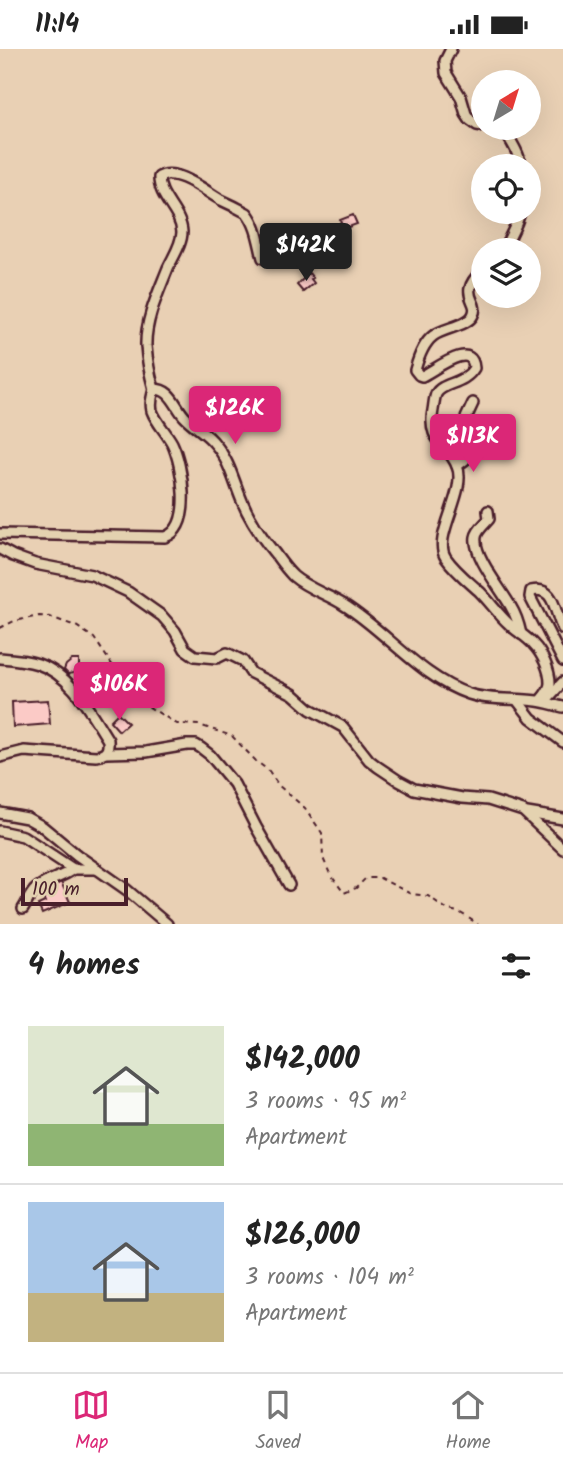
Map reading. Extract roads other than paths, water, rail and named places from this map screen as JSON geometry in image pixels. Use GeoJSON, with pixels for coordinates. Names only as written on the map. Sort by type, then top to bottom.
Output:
{"type":"FeatureCollection","features":[{"type":"Feature","properties":{"kind":"street"},"geometry":{"type":"LineString","coordinates":[[451,49],[445,61],[446,73],[461,97],[471,121]]}},
{"type":"Feature","properties":{"kind":"street"},"geometry":{"type":"LineString","coordinates":[[0,534],[165,537],[177,530],[184,493],[179,461],[172,443],[153,414],[151,405],[154,389],[146,345],[148,324],[182,232],[160,186],[159,177],[168,174],[184,178],[247,213],[256,230],[263,258]]}},
{"type":"Feature","properties":{"kind":"street"},"geometry":{"type":"LineString","coordinates":[[474,308],[474,315],[468,320],[431,337],[415,370],[422,376],[449,360],[462,356],[473,361],[474,368],[469,375],[437,392],[431,419],[434,435],[457,466],[458,477],[441,550],[511,626],[534,644],[548,672],[550,684],[542,702]]}},
{"type":"Feature","properties":{"kind":"street"},"geometry":{"type":"LineString","coordinates":[[154,389],[168,393],[183,415],[216,444],[251,519],[275,555],[293,575],[312,589],[343,604],[415,662],[454,689],[473,696],[542,702],[563,707]]}},
{"type":"Feature","properties":{"kind":"street"},"geometry":{"type":"LineString","coordinates":[[457,466],[465,460],[468,449],[471,435],[466,418],[473,403]]}},
{"type":"Feature","properties":{"kind":"street"},"geometry":{"type":"LineString","coordinates":[[488,511],[489,519],[478,531],[476,541],[480,557],[512,607],[521,634]]}},
{"type":"Feature","properties":{"kind":"street"},"geometry":{"type":"LineString","coordinates":[[0,549],[35,563],[92,575],[128,592],[169,622],[189,652],[195,656],[213,659],[227,653],[243,660],[251,673],[293,694],[310,709],[343,727],[369,760],[414,789],[488,800],[532,814],[563,819]]}},
{"type":"Feature","properties":{"kind":"street"},"geometry":{"type":"LineString","coordinates":[[563,629],[551,598],[542,591],[531,591],[530,597],[563,661]]}},
{"type":"Feature","properties":{"kind":"street"},"geometry":{"type":"LineString","coordinates":[[0,658],[37,664],[51,670],[66,682],[79,696],[108,740],[106,753]]}},
{"type":"Feature","properties":{"kind":"street"},"geometry":{"type":"LineString","coordinates":[[542,702],[563,682]]}},
{"type":"Feature","properties":{"kind":"street"},"geometry":{"type":"LineString","coordinates":[[517,700],[531,718],[563,742]]}},
{"type":"Feature","properties":{"kind":"street"},"geometry":{"type":"LineString","coordinates":[[0,757],[24,751],[96,756],[196,745],[210,755],[234,783],[289,885]]}},
{"type":"Feature","properties":{"kind":"street"},"geometry":{"type":"LineString","coordinates":[[523,811],[563,849]]}},
{"type":"Feature","properties":{"kind":"street"},"geometry":{"type":"LineString","coordinates":[[0,813],[27,817],[35,822],[127,890],[167,924]]}},
{"type":"Feature","properties":{"kind":"street"},"geometry":{"type":"LineString","coordinates":[[0,831],[23,837],[73,869],[96,869]]}},
{"type":"Feature","properties":{"kind":"street"},"geometry":{"type":"LineString","coordinates":[[23,909],[33,891],[65,876],[73,869]]}}]}
